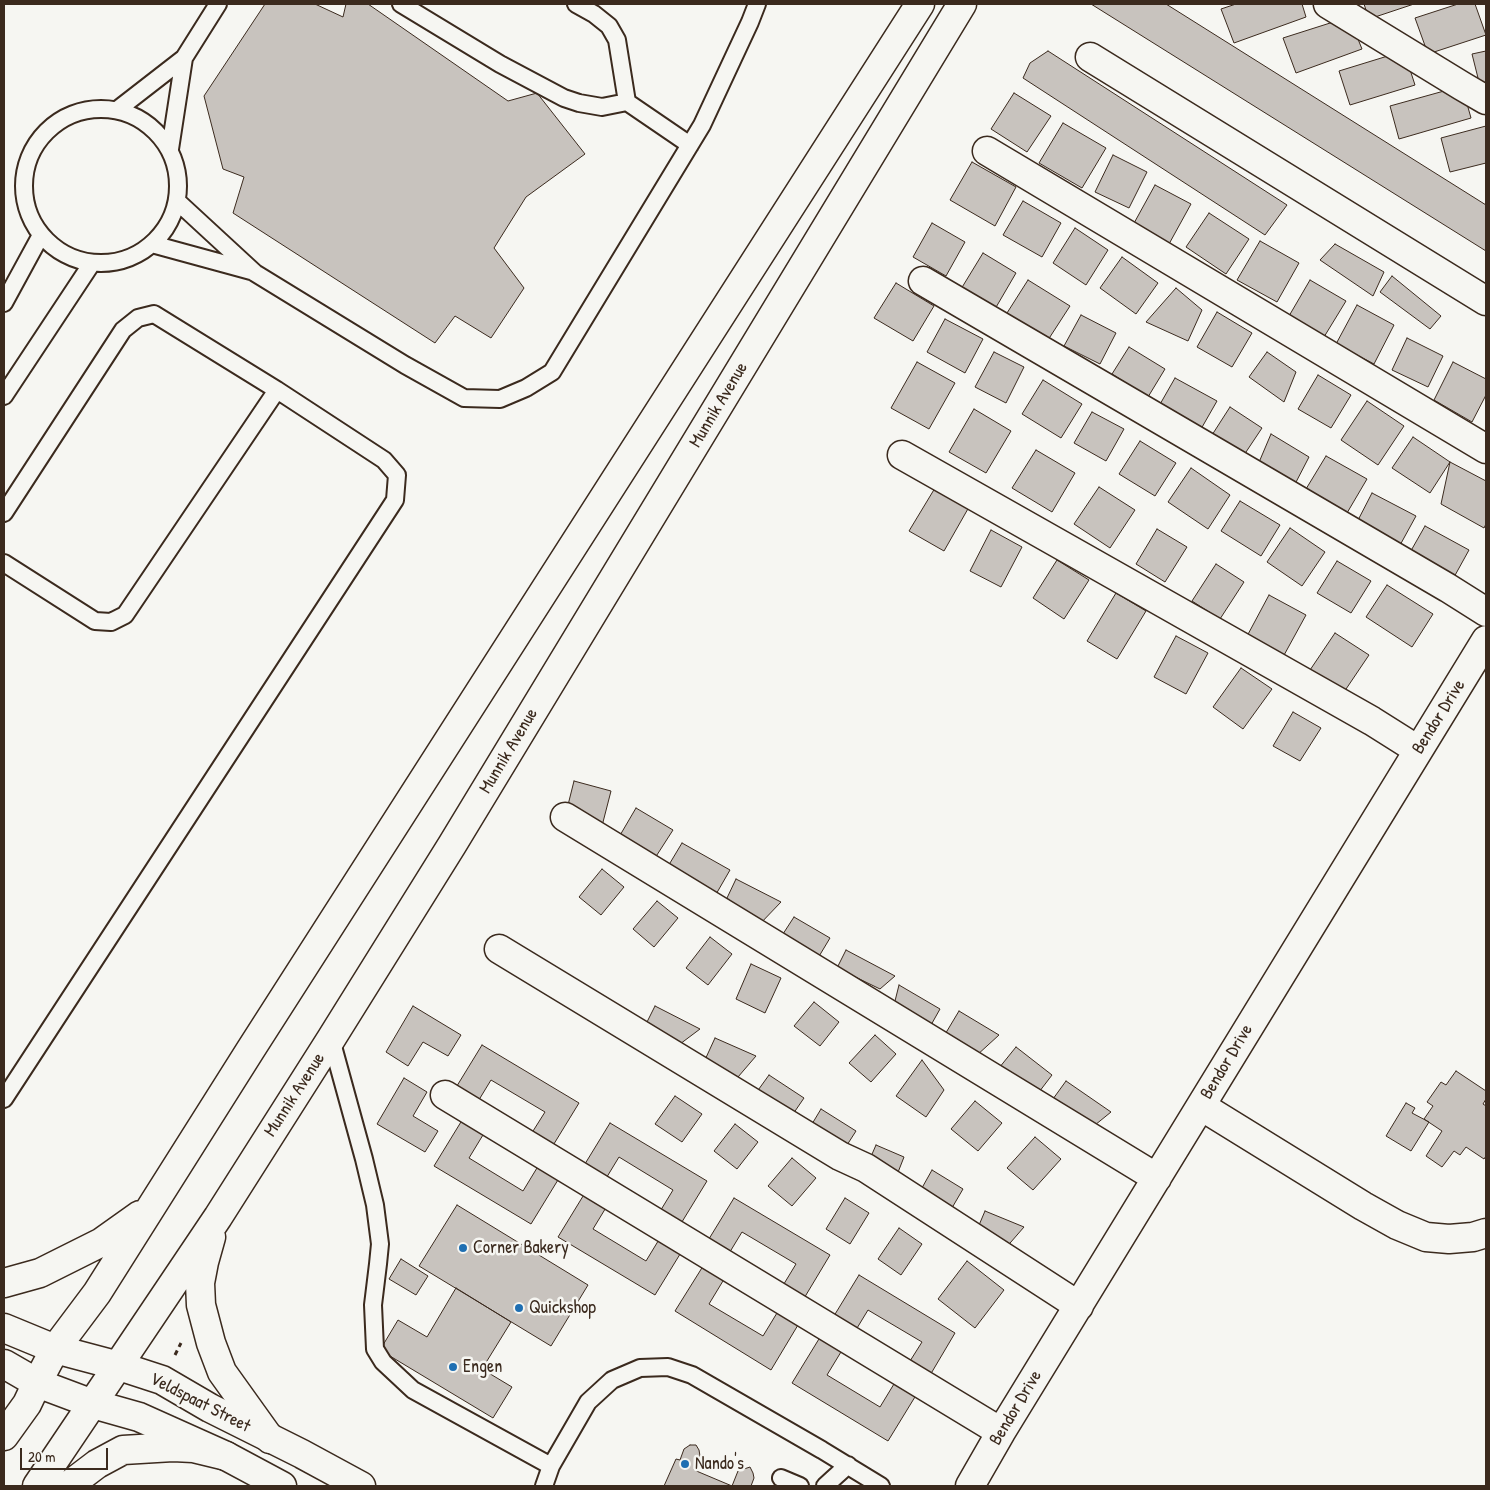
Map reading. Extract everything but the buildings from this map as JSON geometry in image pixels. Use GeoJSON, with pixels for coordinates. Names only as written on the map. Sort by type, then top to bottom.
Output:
{"type":"FeatureCollection","features":[{"type":"Feature","properties":{"kind":"street"},"geometry":{"type":"LineString","coordinates":[[4,1436],[27,1404],[55,1349],[97,1293],[920,4]]}},
{"type":"Feature","properties":{"kind":"street","name":"Munnik Avenue"},"geometry":{"type":"LineString","coordinates":[[37,1486],[218,1217],[331,1039],[462,828],[962,4]]}},
{"type":"Feature","properties":{"kind":"street"},"geometry":{"type":"LineString","coordinates":[[1328,4],[1486,100]]}},
{"type":"Feature","properties":{"kind":"street"},"geometry":{"type":"LineString","coordinates":[[1090,57],[1486,301]]}},
{"type":"Feature","properties":{"kind":"street"},"geometry":{"type":"LineString","coordinates":[[987,151],[1486,449]]}},
{"type":"Feature","properties":{"kind":"street"},"geometry":{"type":"LineString","coordinates":[[923,281],[1486,612]]}},
{"type":"Feature","properties":{"kind":"street"},"geometry":{"type":"LineString","coordinates":[[902,455],[1363,716],[1418,750]]}},
{"type":"Feature","properties":{"kind":"street","name":"Bendor Drive"},"geometry":{"type":"LineString","coordinates":[[970,1486],[1001,1432],[1486,640]]}},
{"type":"Feature","properties":{"kind":"street"},"geometry":{"type":"LineString","coordinates":[[565,817],[1157,1178]]}},
{"type":"Feature","properties":{"kind":"street"},"geometry":{"type":"LineString","coordinates":[[498,949],[840,1156],[866,1168],[1078,1306]]}},
{"type":"Feature","properties":{"kind":"street"},"geometry":{"type":"LineString","coordinates":[[445,1095],[1001,1432]]}},
{"type":"Feature","properties":{"kind":"street"},"geometry":{"type":"LineString","coordinates":[[1201,1106],[1397,1225],[1426,1237],[1449,1239],[1473,1237],[1486,1233]]}},
{"type":"Feature","properties":{"kind":"street"},"geometry":{"type":"LineString","coordinates":[[4,1283],[40,1273],[102,1242],[151,1207]]}},
{"type":"Feature","properties":{"kind":"street"},"geometry":{"type":"LineString","coordinates":[[218,1217],[204,1262],[200,1284],[201,1305],[211,1343],[222,1372],[270,1439]]}},
{"type":"Feature","properties":{"kind":"street","name":"Veldspaat Street"},"geometry":{"type":"LineString","coordinates":[[4,1328],[55,1349],[162,1380],[210,1408],[361,1486]]}},
{"type":"Feature","properties":{"kind":"street","name":"Veldspaat Street"},"geometry":{"type":"LineString","coordinates":[[4,1364],[37,1383],[93,1404],[138,1416],[226,1456],[282,1486]]}},
{"type":"Feature","properties":{"kind":"street"},"geometry":{"type":"LineString","coordinates":[[68,1486],[97,1464],[123,1450],[173,1447],[193,1448],[226,1456]]}},
{"type":"Feature","properties":{"kind":"lane"},"geometry":{"type":"LineString","coordinates":[[117,110],[184,58],[218,4]]}},
{"type":"Feature","properties":{"kind":"lane"},"geometry":{"type":"LineString","coordinates":[[401,4],[500,64],[564,98],[602,107],[627,102],[690,145]]}},
{"type":"Feature","properties":{"kind":"lane"},"geometry":{"type":"LineString","coordinates":[[576,4],[594,14],[609,26],[618,40],[627,102]]}},
{"type":"Feature","properties":{"kind":"lane"},"geometry":{"type":"LineString","coordinates":[[178,202],[255,273],[405,366],[464,398],[500,399],[526,388],[552,372],[702,126],[757,4]]}},
{"type":"Feature","properties":{"kind":"lane"},"geometry":{"type":"LineString","coordinates":[[170,149],[184,58]]}},
{"type":"Feature","properties":{"kind":"lane"},"geometry":{"type":"LineString","coordinates":[[96,108],[117,110],[143,120],[158,133],[170,149],[179,175],[178,202],[168,226],[152,244],[134,256],[114,263],[92,263],[77,260],[51,246],[41,235],[30,217],[24,197],[24,176],[30,155],[40,137],[56,122],[75,113],[96,108]]}},
{"type":"Feature","properties":{"kind":"lane"},"geometry":{"type":"LineString","coordinates":[[4,303],[41,235]]}},
{"type":"Feature","properties":{"kind":"lane"},"geometry":{"type":"LineString","coordinates":[[152,244],[255,273]]}},
{"type":"Feature","properties":{"kind":"lane"},"geometry":{"type":"LineString","coordinates":[[4,396],[92,263]]}},
{"type":"Feature","properties":{"kind":"lane"},"geometry":{"type":"LineString","coordinates":[[4,513],[123,330],[138,318],[154,314],[277,390],[384,460],[397,475],[396,500],[4,1100]]}},
{"type":"Feature","properties":{"kind":"lane"},"geometry":{"type":"LineString","coordinates":[[4,563],[95,620],[111,622],[125,615],[277,390]]}},
{"type":"Feature","properties":{"kind":"lane"},"geometry":{"type":"LineString","coordinates":[[331,1039],[375,1205],[380,1244],[373,1305],[375,1349],[383,1362],[413,1390],[551,1466]]}},
{"type":"Feature","properties":{"kind":"lane"},"geometry":{"type":"LineString","coordinates":[[544,1486],[551,1466],[588,1402],[612,1380],[640,1368],[668,1367],[692,1375],[881,1486]]}},
{"type":"Feature","properties":{"kind":"lane"},"geometry":{"type":"LineString","coordinates":[[825,1486],[848,1465]]}},
{"type":"Feature","properties":{"kind":"lane"},"geometry":{"type":"LineString","coordinates":[[781,1478],[800,1486]]}},
{"type":"Feature","properties":{"kind":"place","name":"Corner Bakery"},"geometry":{"type":"Point","coordinates":[463,1248]}},
{"type":"Feature","properties":{"kind":"place","name":"Quickshop"},"geometry":{"type":"Point","coordinates":[519,1308]}},
{"type":"Feature","properties":{"kind":"place","name":"Engen"},"geometry":{"type":"Point","coordinates":[453,1367]}},
{"type":"Feature","properties":{"kind":"place","name":"Nando's"},"geometry":{"type":"Point","coordinates":[685,1464]}}]}
